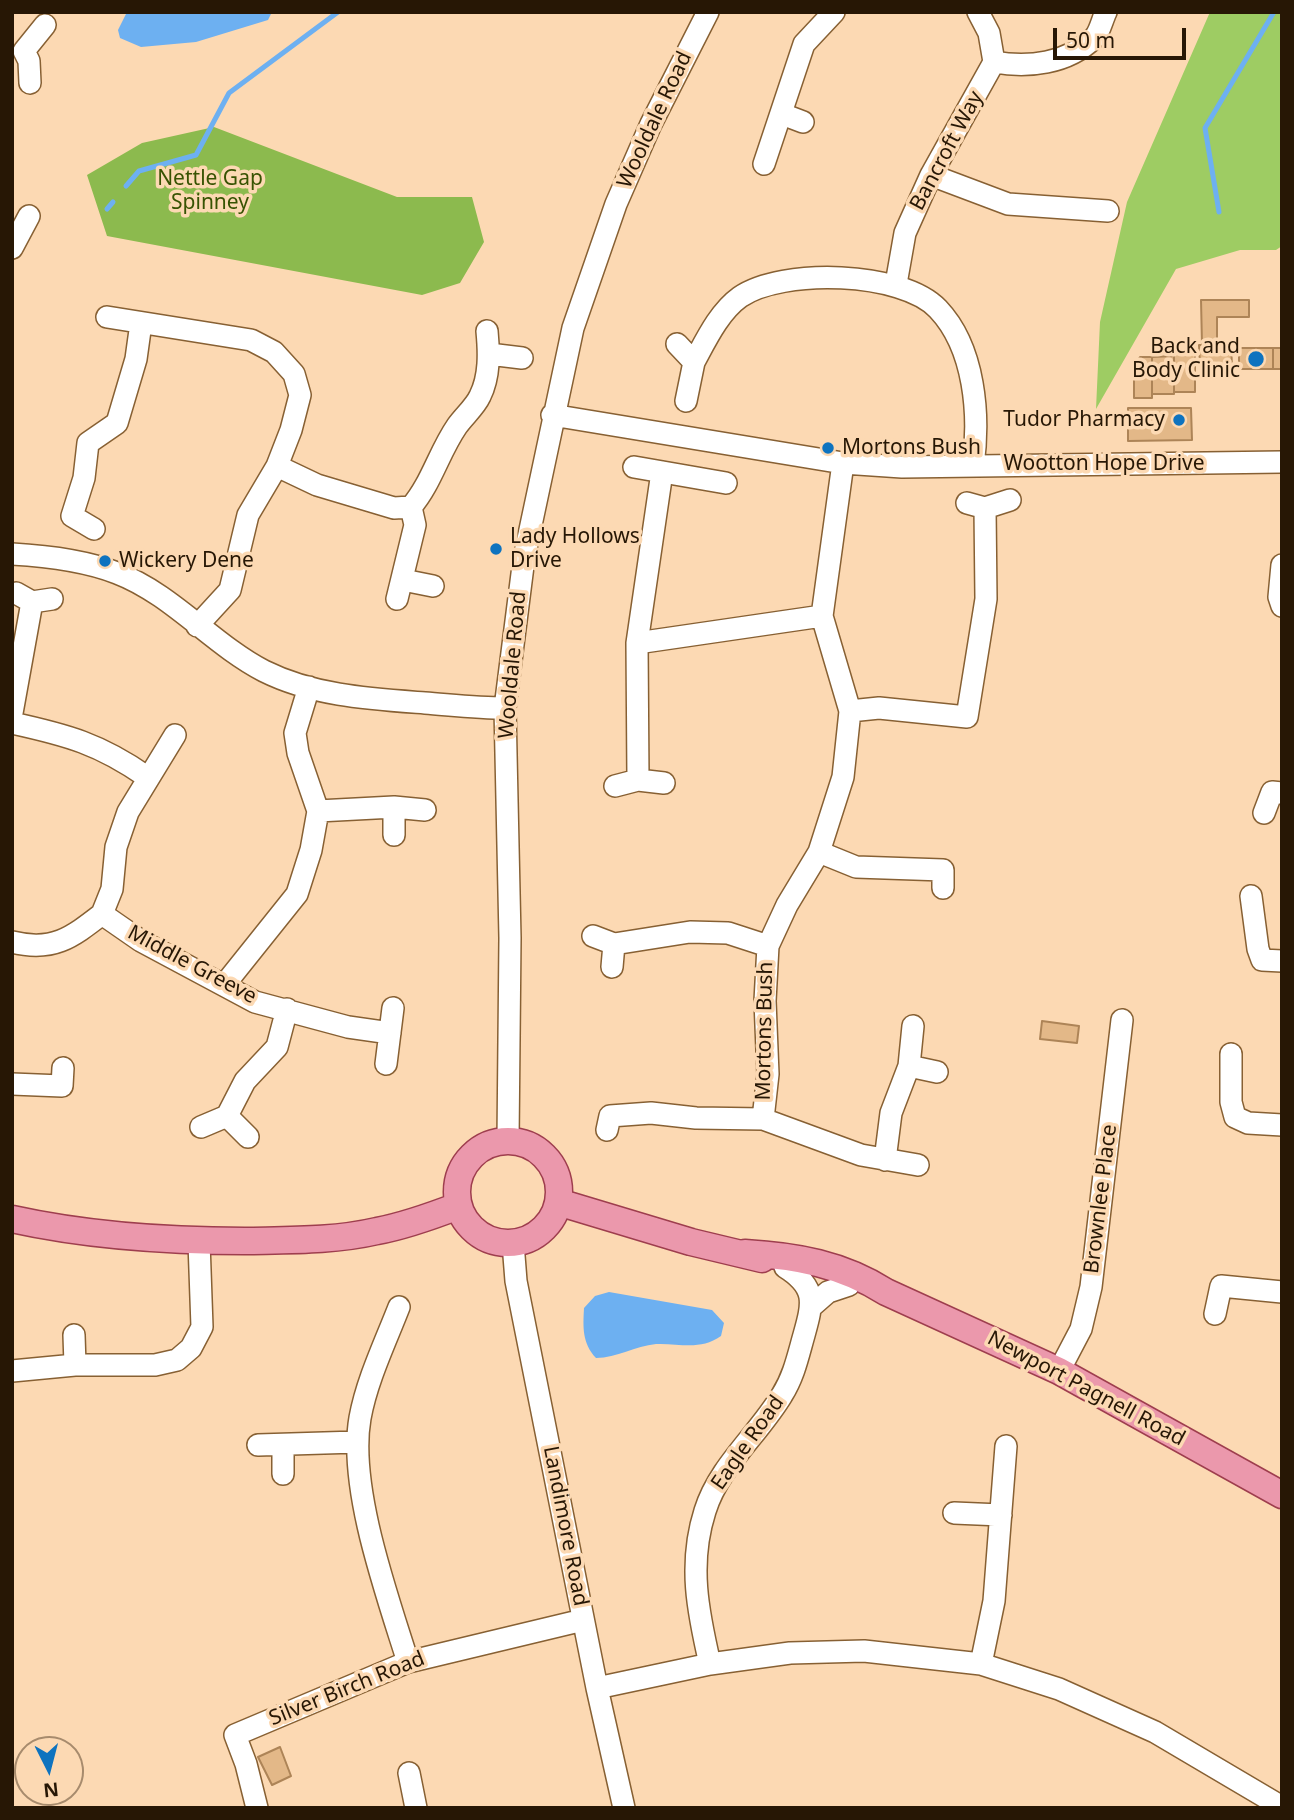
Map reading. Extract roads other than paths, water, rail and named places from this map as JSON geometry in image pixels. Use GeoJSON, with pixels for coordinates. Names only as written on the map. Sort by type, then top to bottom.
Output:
{"type":"FeatureCollection","features":[{"type":"Feature","properties":{"kind":"main road"},"geometry":{"type":"LineString","coordinates":[[508,1140],[526,1144],[541,1153],[553,1167],[559,1184],[558,1202],[553,1217],[542,1230],[529,1239],[513,1243],[495,1242],[479,1234],[466,1222],[458,1206],[457,1187],[467,1161],[489,1144],[508,1140]]}},
{"type":"Feature","properties":{"kind":"main road","name":"Newport Pagnell Road"},"geometry":{"type":"LineString","coordinates":[[558,1202],[691,1242],[745,1253],[849,1285],[886,1292]]}},
{"type":"Feature","properties":{"kind":"main road"},"geometry":{"type":"LineString","coordinates":[[12,1219],[64,1230],[199,1242],[306,1240],[376,1232],[458,1206]]}},
{"type":"Feature","properties":{"kind":"main road","name":"Newport Pagnell Road"},"geometry":{"type":"LineString","coordinates":[[745,1253],[788,1255],[860,1275],[886,1292],[1059,1371],[1282,1495]]}},
{"type":"Feature","properties":{"kind":"street","name":"Wooldale Road"},"geometry":{"type":"LineString","coordinates":[[508,1140],[510,938],[505,708],[524,558],[552,415],[573,328],[616,204],[650,124],[708,12]]}},
{"type":"Feature","properties":{"kind":"street"},"geometry":{"type":"LineString","coordinates":[[764,164],[804,44],[834,12]]}},
{"type":"Feature","properties":{"kind":"street"},"geometry":{"type":"LineString","coordinates":[[978,12],[989,33],[994,62],[1019,66],[1065,58],[1096,36],[1106,12]]}},
{"type":"Feature","properties":{"kind":"street"},"geometry":{"type":"LineString","coordinates":[[30,83],[29,61],[18,51],[45,26]]}},
{"type":"Feature","properties":{"kind":"street","name":"Bancroft Way"},"geometry":{"type":"LineString","coordinates":[[897,284],[905,233],[931,175],[994,62]]}},
{"type":"Feature","properties":{"kind":"street"},"geometry":{"type":"LineString","coordinates":[[782,114],[803,122]]}},
{"type":"Feature","properties":{"kind":"street"},"geometry":{"type":"LineString","coordinates":[[931,175],[1008,204],[1108,211]]}},
{"type":"Feature","properties":{"kind":"street"},"geometry":{"type":"LineString","coordinates":[[13,247],[29,216]]}},
{"type":"Feature","properties":{"kind":"street"},"geometry":{"type":"LineString","coordinates":[[686,401],[694,362],[712,328],[741,297],[785,281],[831,276],[897,284],[937,307],[960,338],[973,391],[976,447],[973,466]]}},
{"type":"Feature","properties":{"kind":"street"},"geometry":{"type":"LineString","coordinates":[[107,317],[251,340],[274,352],[294,374],[300,395],[291,430],[276,466],[248,515],[230,590],[197,626]]}},
{"type":"Feature","properties":{"kind":"street"},"geometry":{"type":"LineString","coordinates":[[94,529],[72,516],[84,478],[88,443],[117,423],[136,359],[141,323]]}},
{"type":"Feature","properties":{"kind":"street"},"geometry":{"type":"LineString","coordinates":[[276,466],[317,485],[394,508],[411,507],[421,496],[432,469],[457,427],[480,397],[489,354],[487,331]]}},
{"type":"Feature","properties":{"kind":"street"},"geometry":{"type":"LineString","coordinates":[[677,344],[694,362]]}},
{"type":"Feature","properties":{"kind":"street"},"geometry":{"type":"LineString","coordinates":[[489,354],[522,358]]}},
{"type":"Feature","properties":{"kind":"street","name":"Wootton Hope Drive"},"geometry":{"type":"LineString","coordinates":[[552,415],[843,463],[902,467],[1282,462]]}},
{"type":"Feature","properties":{"kind":"street","name":"Mortons Bush"},"geometry":{"type":"LineString","coordinates":[[762,1119],[768,1074],[765,1002],[768,946],[787,905],[819,852],[843,777],[849,711],[822,616],[843,463]]}},
{"type":"Feature","properties":{"kind":"street"},"geometry":{"type":"LineString","coordinates":[[634,467],[726,483]]}},
{"type":"Feature","properties":{"kind":"street"},"geometry":{"type":"LineString","coordinates":[[638,780],[637,643],[662,472]]}},
{"type":"Feature","properties":{"kind":"street"},"geometry":{"type":"LineString","coordinates":[[849,711],[879,708],[967,717],[986,599],[976,506],[1010,500]]}},
{"type":"Feature","properties":{"kind":"street"},"geometry":{"type":"LineString","coordinates":[[411,507],[415,525],[400,590],[433,586]]}},
{"type":"Feature","properties":{"kind":"street"},"geometry":{"type":"LineString","coordinates":[[12,554],[82,562],[119,573],[167,602],[229,651],[266,672],[309,687],[361,699],[505,708]]}},
{"type":"Feature","properties":{"kind":"street"},"geometry":{"type":"LineString","coordinates":[[1282,565],[1279,597],[1282,606]]}},
{"type":"Feature","properties":{"kind":"street"},"geometry":{"type":"LineString","coordinates":[[12,713],[33,598]]}},
{"type":"Feature","properties":{"kind":"street"},"geometry":{"type":"LineString","coordinates":[[637,643],[822,616]]}},
{"type":"Feature","properties":{"kind":"street"},"geometry":{"type":"LineString","coordinates":[[225,984],[297,894],[311,850],[318,810],[298,753],[295,733],[309,687]]}},
{"type":"Feature","properties":{"kind":"street"},"geometry":{"type":"LineString","coordinates":[[12,723],[77,738],[117,756],[147,777]]}},
{"type":"Feature","properties":{"kind":"street"},"geometry":{"type":"LineString","coordinates":[[12,942],[30,947],[69,940],[102,914],[112,889],[116,847],[128,812],[175,735]]}},
{"type":"Feature","properties":{"kind":"street"},"geometry":{"type":"LineString","coordinates":[[615,786],[638,780],[664,783]]}},
{"type":"Feature","properties":{"kind":"street"},"geometry":{"type":"LineString","coordinates":[[1264,813],[1272,792],[1282,793]]}},
{"type":"Feature","properties":{"kind":"street"},"geometry":{"type":"LineString","coordinates":[[318,810],[394,807],[425,810]]}},
{"type":"Feature","properties":{"kind":"street"},"geometry":{"type":"LineString","coordinates":[[394,807],[394,835]]}},
{"type":"Feature","properties":{"kind":"street"},"geometry":{"type":"LineString","coordinates":[[819,852],[856,867],[943,870],[943,888]]}},
{"type":"Feature","properties":{"kind":"street"},"geometry":{"type":"LineString","coordinates":[[1251,896],[1262,960],[1282,961]]}},
{"type":"Feature","properties":{"kind":"street","name":"Middle Greeve"},"geometry":{"type":"LineString","coordinates":[[102,914],[141,941],[254,1002],[348,1027],[390,1033]]}},
{"type":"Feature","properties":{"kind":"street"},"geometry":{"type":"LineString","coordinates":[[593,936],[614,944],[690,932],[728,933],[768,946]]}},
{"type":"Feature","properties":{"kind":"street"},"geometry":{"type":"LineString","coordinates":[[612,967],[614,944]]}},
{"type":"Feature","properties":{"kind":"street"},"geometry":{"type":"LineString","coordinates":[[386,1064],[393,1008]]}},
{"type":"Feature","properties":{"kind":"street"},"geometry":{"type":"LineString","coordinates":[[201,1127],[227,1116],[245,1082],[276,1047],[287,1009]]}},
{"type":"Feature","properties":{"kind":"street","name":"Brownlee Place"},"geometry":{"type":"LineString","coordinates":[[1059,1371],[1081,1329],[1091,1287],[1122,1020]]}},
{"type":"Feature","properties":{"kind":"street"},"geometry":{"type":"LineString","coordinates":[[884,1160],[891,1113],[909,1066],[913,1026]]}},
{"type":"Feature","properties":{"kind":"street"},"geometry":{"type":"LineString","coordinates":[[1231,1054],[1231,1102],[1235,1117],[1248,1123],[1282,1125]]}},
{"type":"Feature","properties":{"kind":"street"},"geometry":{"type":"LineString","coordinates":[[909,1066],[937,1072]]}},
{"type":"Feature","properties":{"kind":"street"},"geometry":{"type":"LineString","coordinates":[[12,1084],[62,1086],[63,1068]]}},
{"type":"Feature","properties":{"kind":"street"},"geometry":{"type":"LineString","coordinates":[[607,1130],[610,1116],[651,1112],[696,1118],[762,1119],[861,1155],[918,1165]]}},
{"type":"Feature","properties":{"kind":"street"},"geometry":{"type":"LineString","coordinates":[[227,1116],[248,1137]]}},
{"type":"Feature","properties":{"kind":"street"},"geometry":{"type":"LineString","coordinates":[[12,1371],[75,1365],[155,1365],[177,1360],[191,1348],[202,1327],[199,1242]]}},
{"type":"Feature","properties":{"kind":"street","name":"Landimore Road"},"geometry":{"type":"LineString","coordinates":[[513,1243],[516,1281],[583,1620],[624,1808]]}},
{"type":"Feature","properties":{"kind":"street"},"geometry":{"type":"LineString","coordinates":[[785,1267],[799,1275],[808,1287],[812,1306],[828,1292],[849,1285]]}},
{"type":"Feature","properties":{"kind":"street"},"geometry":{"type":"LineString","coordinates":[[1215,1314],[1224,1276],[1282,1292]]}},
{"type":"Feature","properties":{"kind":"street","name":"Eagle Road"},"geometry":{"type":"LineString","coordinates":[[710,1664],[698,1612],[695,1575],[696,1545],[706,1509],[721,1475],[786,1388],[795,1371],[812,1306]]}},
{"type":"Feature","properties":{"kind":"street"},"geometry":{"type":"LineString","coordinates":[[399,1307],[367,1389],[357,1442],[377,1564],[408,1662]]}},
{"type":"Feature","properties":{"kind":"street"},"geometry":{"type":"LineString","coordinates":[[74,1335],[75,1365]]}},
{"type":"Feature","properties":{"kind":"street"},"geometry":{"type":"LineString","coordinates":[[258,1445],[357,1442]]}},
{"type":"Feature","properties":{"kind":"street"},"geometry":{"type":"LineString","coordinates":[[282,1445],[283,1474]]}},
{"type":"Feature","properties":{"kind":"street"},"geometry":{"type":"LineString","coordinates":[[981,1664],[994,1601],[1006,1446]]}},
{"type":"Feature","properties":{"kind":"street"},"geometry":{"type":"LineString","coordinates":[[954,1513],[1001,1514]]}},
{"type":"Feature","properties":{"kind":"street","name":"Silver Birch Road"},"geometry":{"type":"LineString","coordinates":[[257,1808],[246,1764],[235,1735],[408,1662],[583,1620]]}},
{"type":"Feature","properties":{"kind":"street"},"geometry":{"type":"LineString","coordinates":[[597,1688],[710,1664],[790,1653],[864,1651],[981,1664],[1059,1689],[1155,1732],[1282,1807]]}},
{"type":"Feature","properties":{"kind":"street"},"geometry":{"type":"LineString","coordinates":[[409,1773],[416,1808]]}},
{"type":"Feature","properties":{"kind":"water"},"geometry":{"type":"Polygon","coordinates":[[[127,12],[272,12],[268,20],[196,42],[141,47],[120,38],[118,30],[127,12]]]}},
{"type":"Feature","properties":{"kind":"water"},"geometry":{"type":"Polygon","coordinates":[[[609,1292],[712,1310],[724,1323],[721,1336],[698,1345],[656,1344],[596,1358],[586,1341],[584,1308],[595,1296],[609,1292]]]}},
{"type":"Feature","properties":{"kind":"waterway"},"geometry":{"type":"LineString","coordinates":[[126,186],[139,171],[196,155],[229,93],[338,12]]}},
{"type":"Feature","properties":{"kind":"waterway"},"geometry":{"type":"LineString","coordinates":[[1219,212],[1205,128],[1274,12]]}},
{"type":"Feature","properties":{"kind":"waterway"},"geometry":{"type":"LineString","coordinates":[[107,209],[113,202]]}},
{"type":"Feature","properties":{"kind":"place","name":"Back and Body Clinic"},"geometry":{"type":"Point","coordinates":[1256,359]}},
{"type":"Feature","properties":{"kind":"place","name":"Tudor Pharmacy"},"geometry":{"type":"Point","coordinates":[1179,420]}},
{"type":"Feature","properties":{"kind":"place","name":"Mortons Bush"},"geometry":{"type":"Point","coordinates":[828,448]}},
{"type":"Feature","properties":{"kind":"place","name":"Lady Hollows Drive"},"geometry":{"type":"Point","coordinates":[496,549]}},
{"type":"Feature","properties":{"kind":"place","name":"Wickery Dene"},"geometry":{"type":"Point","coordinates":[105,561]}},
{"type":"Feature","properties":{"kind":"park label","name":"Nettle Gap Spinney"},"geometry":{"type":"Point","coordinates":[210,191]}}]}
